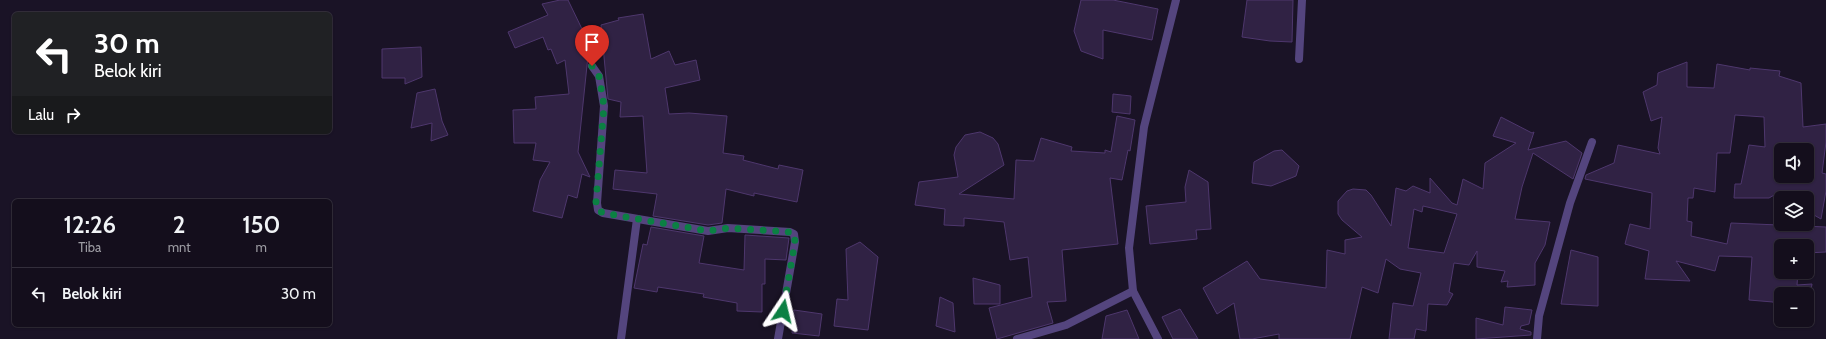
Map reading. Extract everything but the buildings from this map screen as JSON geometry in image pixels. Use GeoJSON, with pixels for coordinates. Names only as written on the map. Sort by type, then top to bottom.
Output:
{"type":"FeatureCollection","features":[{"type":"Feature","properties":{"kind":"street"},"geometry":{"type":"LineString","coordinates":[[1158,339],[1133,291],[1129,248],[1144,127],[1176,0]]}},
{"type":"Feature","properties":{"kind":"street"},"geometry":{"type":"LineString","coordinates":[[1300,59],[1302,0]]}},
{"type":"Feature","properties":{"kind":"street"},"geometry":{"type":"LineString","coordinates":[[592,66],[599,76],[604,106],[596,202],[598,210],[603,213],[708,231],[728,228],[790,232],[794,234],[795,242],[778,339]]}},
{"type":"Feature","properties":{"kind":"street"},"geometry":{"type":"LineString","coordinates":[[1537,339],[1539,316],[1568,211],[1592,142]]}},
{"type":"Feature","properties":{"kind":"street"},"geometry":{"type":"LineString","coordinates":[[621,339],[637,219]]}},
{"type":"Feature","properties":{"kind":"street"},"geometry":{"type":"LineString","coordinates":[[1017,339],[1066,326],[1133,291]]}},
{"type":"Feature","properties":{"kind":"route"},"geometry":{"type":"LineString","coordinates":[[592,66],[599,76],[604,106],[596,202],[598,210],[603,213],[708,231],[728,228],[790,232],[794,234],[795,242],[783,311]]}}]}
